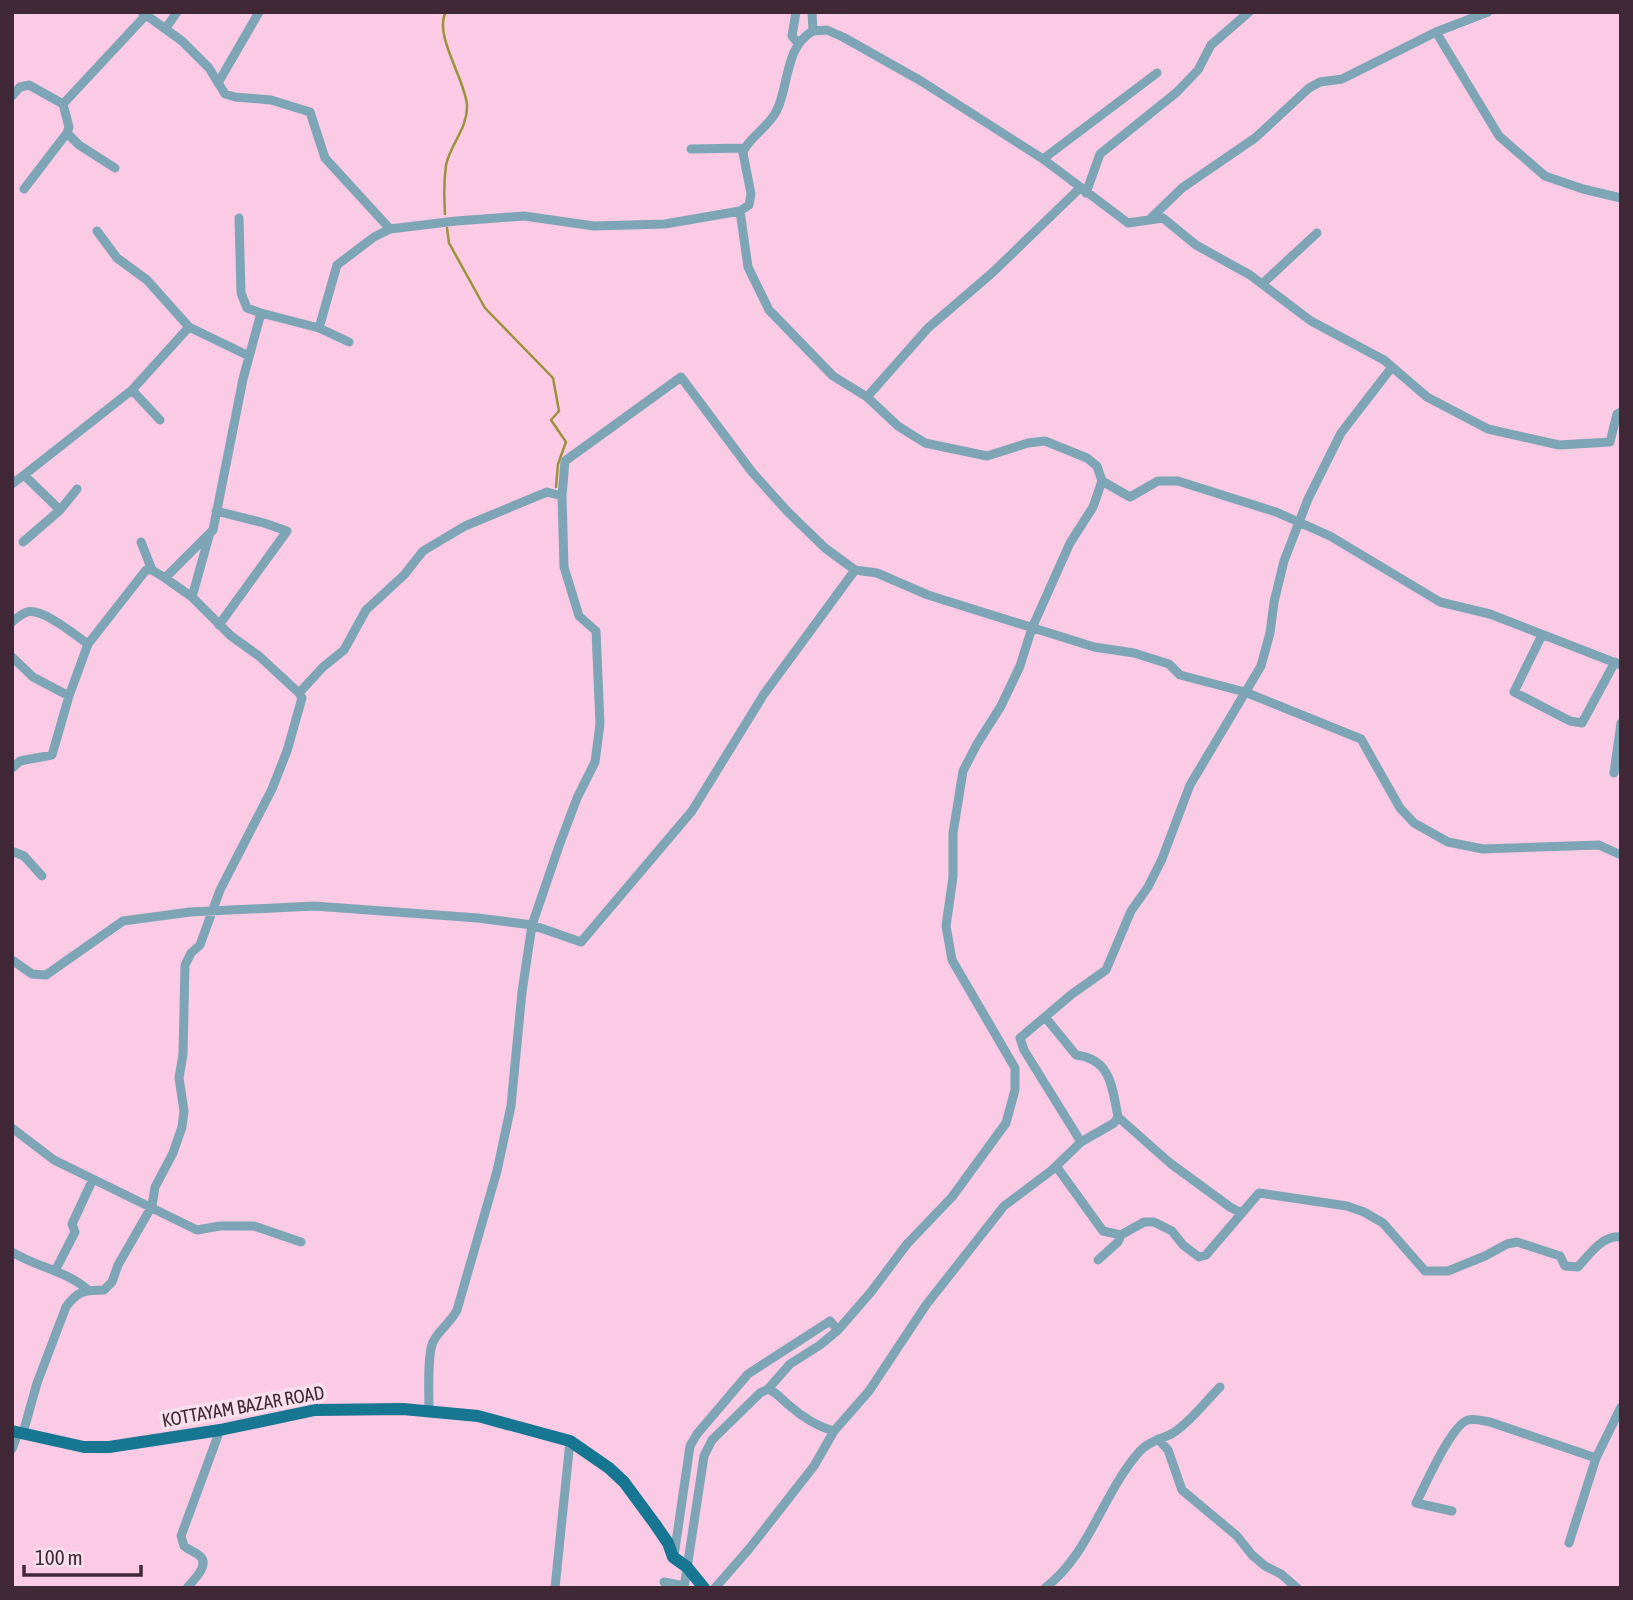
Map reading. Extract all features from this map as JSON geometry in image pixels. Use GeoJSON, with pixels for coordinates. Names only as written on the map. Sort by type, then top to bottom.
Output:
{"type":"FeatureCollection","features":[{"type":"Feature","properties":{"kind":"main road","name":"KOTTAYAM BAZAR ROAD"},"geometry":{"type":"LineString","coordinates":[[18,1432],[84,1447],[109,1447],[220,1430],[315,1410],[403,1409],[478,1416],[570,1441],[609,1468],[624,1482],[668,1543],[673,1557],[686,1566],[704,1588]]}},
{"type":"Feature","properties":{"kind":"street"},"geometry":{"type":"LineString","coordinates":[[166,28],[177,12]]}},
{"type":"Feature","properties":{"kind":"street"},"geometry":{"type":"LineString","coordinates":[[218,83],[259,12]]}},
{"type":"Feature","properties":{"kind":"street"},"geometry":{"type":"LineString","coordinates":[[796,12],[792,36],[798,43]]}},
{"type":"Feature","properties":{"kind":"street"},"geometry":{"type":"LineString","coordinates":[[812,12],[813,31]]}},
{"type":"Feature","properties":{"kind":"street"},"geometry":{"type":"LineString","coordinates":[[867,397],[928,328],[1083,190],[1100,154],[1177,92],[1198,70],[1211,45],[1249,12]]}},
{"type":"Feature","properties":{"kind":"street"},"geometry":{"type":"LineString","coordinates":[[1149,220],[1182,188],[1255,138],[1309,88],[1320,82],[1342,79],[1436,32],[1488,12]]}},
{"type":"Feature","properties":{"kind":"street"},"geometry":{"type":"LineString","coordinates":[[62,104],[144,14],[166,28],[209,68],[225,94],[271,100],[310,112],[325,158],[390,229]]}},
{"type":"Feature","properties":{"kind":"street"},"geometry":{"type":"LineString","coordinates":[[319,328],[337,265],[374,237],[390,229],[456,220],[524,216],[594,226],[665,224],[740,211],[749,205],[751,194],[743,153],[745,148],[769,124],[779,107],[798,43],[813,31],[827,30],[921,81],[1044,159],[1128,223],[1163,218],[1196,245],[1262,284],[1311,321],[1384,360],[1427,397],[1488,429],[1559,445],[1610,442],[1617,414],[1621,412]]}},
{"type":"Feature","properties":{"kind":"street"},"geometry":{"type":"LineString","coordinates":[[1436,32],[1499,135],[1517,152],[1545,176],[1621,198]]}},
{"type":"Feature","properties":{"kind":"street"},"geometry":{"type":"LineString","coordinates":[[1044,159],[1157,73]]}},
{"type":"Feature","properties":{"kind":"street"},"geometry":{"type":"LineString","coordinates":[[12,96],[20,87],[29,85],[62,104],[69,127],[24,189]]}},
{"type":"Feature","properties":{"kind":"street"},"geometry":{"type":"LineString","coordinates":[[67,133],[79,145],[115,169]]}},
{"type":"Feature","properties":{"kind":"street"},"geometry":{"type":"LineString","coordinates":[[691,149],[745,148]]}},
{"type":"Feature","properties":{"kind":"street"},"geometry":{"type":"LineString","coordinates":[[664,1582],[684,1587],[699,1483],[707,1449],[712,1440],[733,1418],[768,1389],[790,1364],[838,1330],[907,1244],[952,1197],[1006,1123],[1015,1090],[1014,1068],[952,960],[946,926],[953,877],[953,833],[962,771],[1001,706],[1070,543],[1093,507],[1102,481],[1097,466],[1087,458],[1045,441],[1028,443],[987,456],[925,443],[898,426],[867,397],[833,376],[769,310],[748,267],[740,211]]}},
{"type":"Feature","properties":{"kind":"street"},"geometry":{"type":"LineString","coordinates":[[239,218],[241,293],[247,308],[319,328],[349,342]]}},
{"type":"Feature","properties":{"kind":"street"},"geometry":{"type":"LineString","coordinates":[[97,231],[117,257],[147,280],[189,327],[248,356]]}},
{"type":"Feature","properties":{"kind":"street"},"geometry":{"type":"LineString","coordinates":[[1262,284],[1317,233]]}},
{"type":"Feature","properties":{"kind":"street"},"geometry":{"type":"LineString","coordinates":[[165,578],[213,530],[248,356],[261,313]]}},
{"type":"Feature","properties":{"kind":"street"},"geometry":{"type":"LineString","coordinates":[[12,484],[132,390],[189,327]]}},
{"type":"Feature","properties":{"kind":"street"},"geometry":{"type":"LineString","coordinates":[[1005,1049],[1107,970],[1131,911],[1148,887],[1162,859],[1190,785],[1261,666],[1273,601],[1298,520],[1341,433],[1392,367]]}},
{"type":"Feature","properties":{"kind":"street"},"geometry":{"type":"LineString","coordinates":[[429,1412],[432,1348],[457,1310],[497,1171],[511,1106],[522,992],[532,925],[577,798],[595,762],[600,724],[596,631],[579,616],[564,568],[562,496],[565,461],[681,377],[752,472],[787,511],[825,548],[855,570],[877,573],[928,595],[1094,647],[1145,656],[1172,665],[1180,675],[1245,692],[1361,739],[1400,808],[1414,823],[1448,842],[1483,849],[1599,845],[1621,855]]}},
{"type":"Feature","properties":{"kind":"street"},"geometry":{"type":"LineString","coordinates":[[132,390],[160,420]]}},
{"type":"Feature","properties":{"kind":"street"},"geometry":{"type":"LineString","coordinates":[[24,475],[60,510]]}},
{"type":"Feature","properties":{"kind":"street"},"geometry":{"type":"LineString","coordinates":[[1102,481],[1130,497],[1158,481],[1178,481],[1298,520],[1330,536],[1440,602],[1490,614],[1618,663],[1582,723],[1570,721],[1514,692],[1542,635]]}},
{"type":"Feature","properties":{"kind":"street"},"geometry":{"type":"LineString","coordinates":[[23,542],[60,510],[77,489]]}},
{"type":"Feature","properties":{"kind":"street"},"geometry":{"type":"LineString","coordinates":[[299,693],[323,667],[344,650],[366,610],[404,575],[424,551],[465,526],[547,492],[562,496]]}},
{"type":"Feature","properties":{"kind":"street"},"geometry":{"type":"LineString","coordinates":[[216,511],[287,531],[219,625]]}},
{"type":"Feature","properties":{"kind":"street"},"geometry":{"type":"LineString","coordinates":[[192,597],[209,536]]}},
{"type":"Feature","properties":{"kind":"street"},"geometry":{"type":"LineString","coordinates":[[141,542],[152,570]]}},
{"type":"Feature","properties":{"kind":"street"},"geometry":{"type":"LineString","coordinates":[[12,768],[16,759],[52,755],[69,696],[88,645],[146,570],[152,570],[192,597],[219,625],[259,656],[302,698],[272,789],[220,890],[200,945],[191,953],[185,965],[183,1054],[179,1078],[184,1111],[173,1153],[155,1187],[152,1206],[118,1265],[113,1282],[104,1290],[88,1290],[74,1296],[66,1307],[12,1449]]}},
{"type":"Feature","properties":{"kind":"street"},"geometry":{"type":"LineString","coordinates":[[12,960],[32,974],[46,975],[123,921],[190,912],[314,906],[478,918],[532,925],[581,942],[692,811],[764,694],[855,570]]}},
{"type":"Feature","properties":{"kind":"street"},"geometry":{"type":"LineString","coordinates":[[12,622],[25,612],[33,612],[53,620],[88,645]]}},
{"type":"Feature","properties":{"kind":"street"},"geometry":{"type":"LineString","coordinates":[[12,657],[33,677],[69,696]]}},
{"type":"Feature","properties":{"kind":"street"},"geometry":{"type":"LineString","coordinates":[[1614,773],[1621,723]]}},
{"type":"Feature","properties":{"kind":"street"},"geometry":{"type":"LineString","coordinates":[[12,853],[24,856],[42,876]]}},
{"type":"Feature","properties":{"kind":"street"},"geometry":{"type":"LineString","coordinates":[[1045,1017],[1076,1055],[1088,1056],[1108,1073],[1118,1117],[1170,1163],[1241,1213]]}},
{"type":"Feature","properties":{"kind":"street"},"geometry":{"type":"LineString","coordinates":[[1020,1038],[1024,1050],[1081,1142]]}},
{"type":"Feature","properties":{"kind":"street"},"geometry":{"type":"LineString","coordinates":[[715,1588],[814,1466],[834,1431],[869,1391],[926,1305],[1004,1206],[1056,1166],[1081,1142],[1114,1123],[1118,1117]]}},
{"type":"Feature","properties":{"kind":"street"},"geometry":{"type":"LineString","coordinates":[[12,1128],[54,1160],[197,1230],[220,1226],[254,1226],[301,1242]]}},
{"type":"Feature","properties":{"kind":"street"},"geometry":{"type":"LineString","coordinates":[[1056,1166],[1103,1231],[1121,1235]]}},
{"type":"Feature","properties":{"kind":"street"},"geometry":{"type":"LineString","coordinates":[[55,1271],[75,1231],[72,1224],[93,1179]]}},
{"type":"Feature","properties":{"kind":"street"},"geometry":{"type":"LineString","coordinates":[[1098,1260],[1118,1242],[1121,1235],[1144,1222],[1154,1222],[1172,1231],[1183,1245],[1203,1257],[1259,1193],[1347,1206],[1382,1223],[1425,1271],[1448,1270],[1517,1242],[1560,1256],[1565,1266],[1578,1267],[1605,1240],[1614,1236],[1621,1237]]}},
{"type":"Feature","properties":{"kind":"street"},"geometry":{"type":"LineString","coordinates":[[12,1252],[26,1261],[79,1282],[88,1290]]}},
{"type":"Feature","properties":{"kind":"street"},"geometry":{"type":"LineString","coordinates":[[673,1557],[690,1446],[698,1434],[748,1374],[830,1321],[838,1330]]}},
{"type":"Feature","properties":{"kind":"street"},"geometry":{"type":"LineString","coordinates":[[1045,1588],[1060,1576],[1080,1547],[1117,1478],[1142,1448],[1174,1432],[1220,1387]]}},
{"type":"Feature","properties":{"kind":"street"},"geometry":{"type":"LineString","coordinates":[[768,1389],[778,1394],[791,1407],[834,1431]]}},
{"type":"Feature","properties":{"kind":"street"},"geometry":{"type":"LineString","coordinates":[[1569,1542],[1596,1458],[1621,1407]]}},
{"type":"Feature","properties":{"kind":"street"},"geometry":{"type":"LineString","coordinates":[[1452,1511],[1416,1503],[1453,1434],[1465,1420],[1490,1422],[1596,1458]]}},
{"type":"Feature","properties":{"kind":"street"},"geometry":{"type":"LineString","coordinates":[[187,1588],[203,1567],[203,1562],[184,1546],[181,1536],[220,1430]]}},
{"type":"Feature","properties":{"kind":"street"},"geometry":{"type":"LineString","coordinates":[[1158,1439],[1168,1450],[1182,1490],[1237,1536],[1265,1566],[1281,1574],[1297,1588]]}},
{"type":"Feature","properties":{"kind":"street"},"geometry":{"type":"LineString","coordinates":[[555,1588],[570,1441]]}},
{"type":"Feature","properties":{"kind":"waterway"},"geometry":{"type":"LineString","coordinates":[[445,214],[446,165],[467,113],[465,94],[446,44],[443,21],[446,12]]}},
{"type":"Feature","properties":{"kind":"waterway"},"geometry":{"type":"LineString","coordinates":[[447,228],[449,243],[485,308],[553,378],[559,411],[551,420],[566,442],[558,464],[556,487]]}}]}
